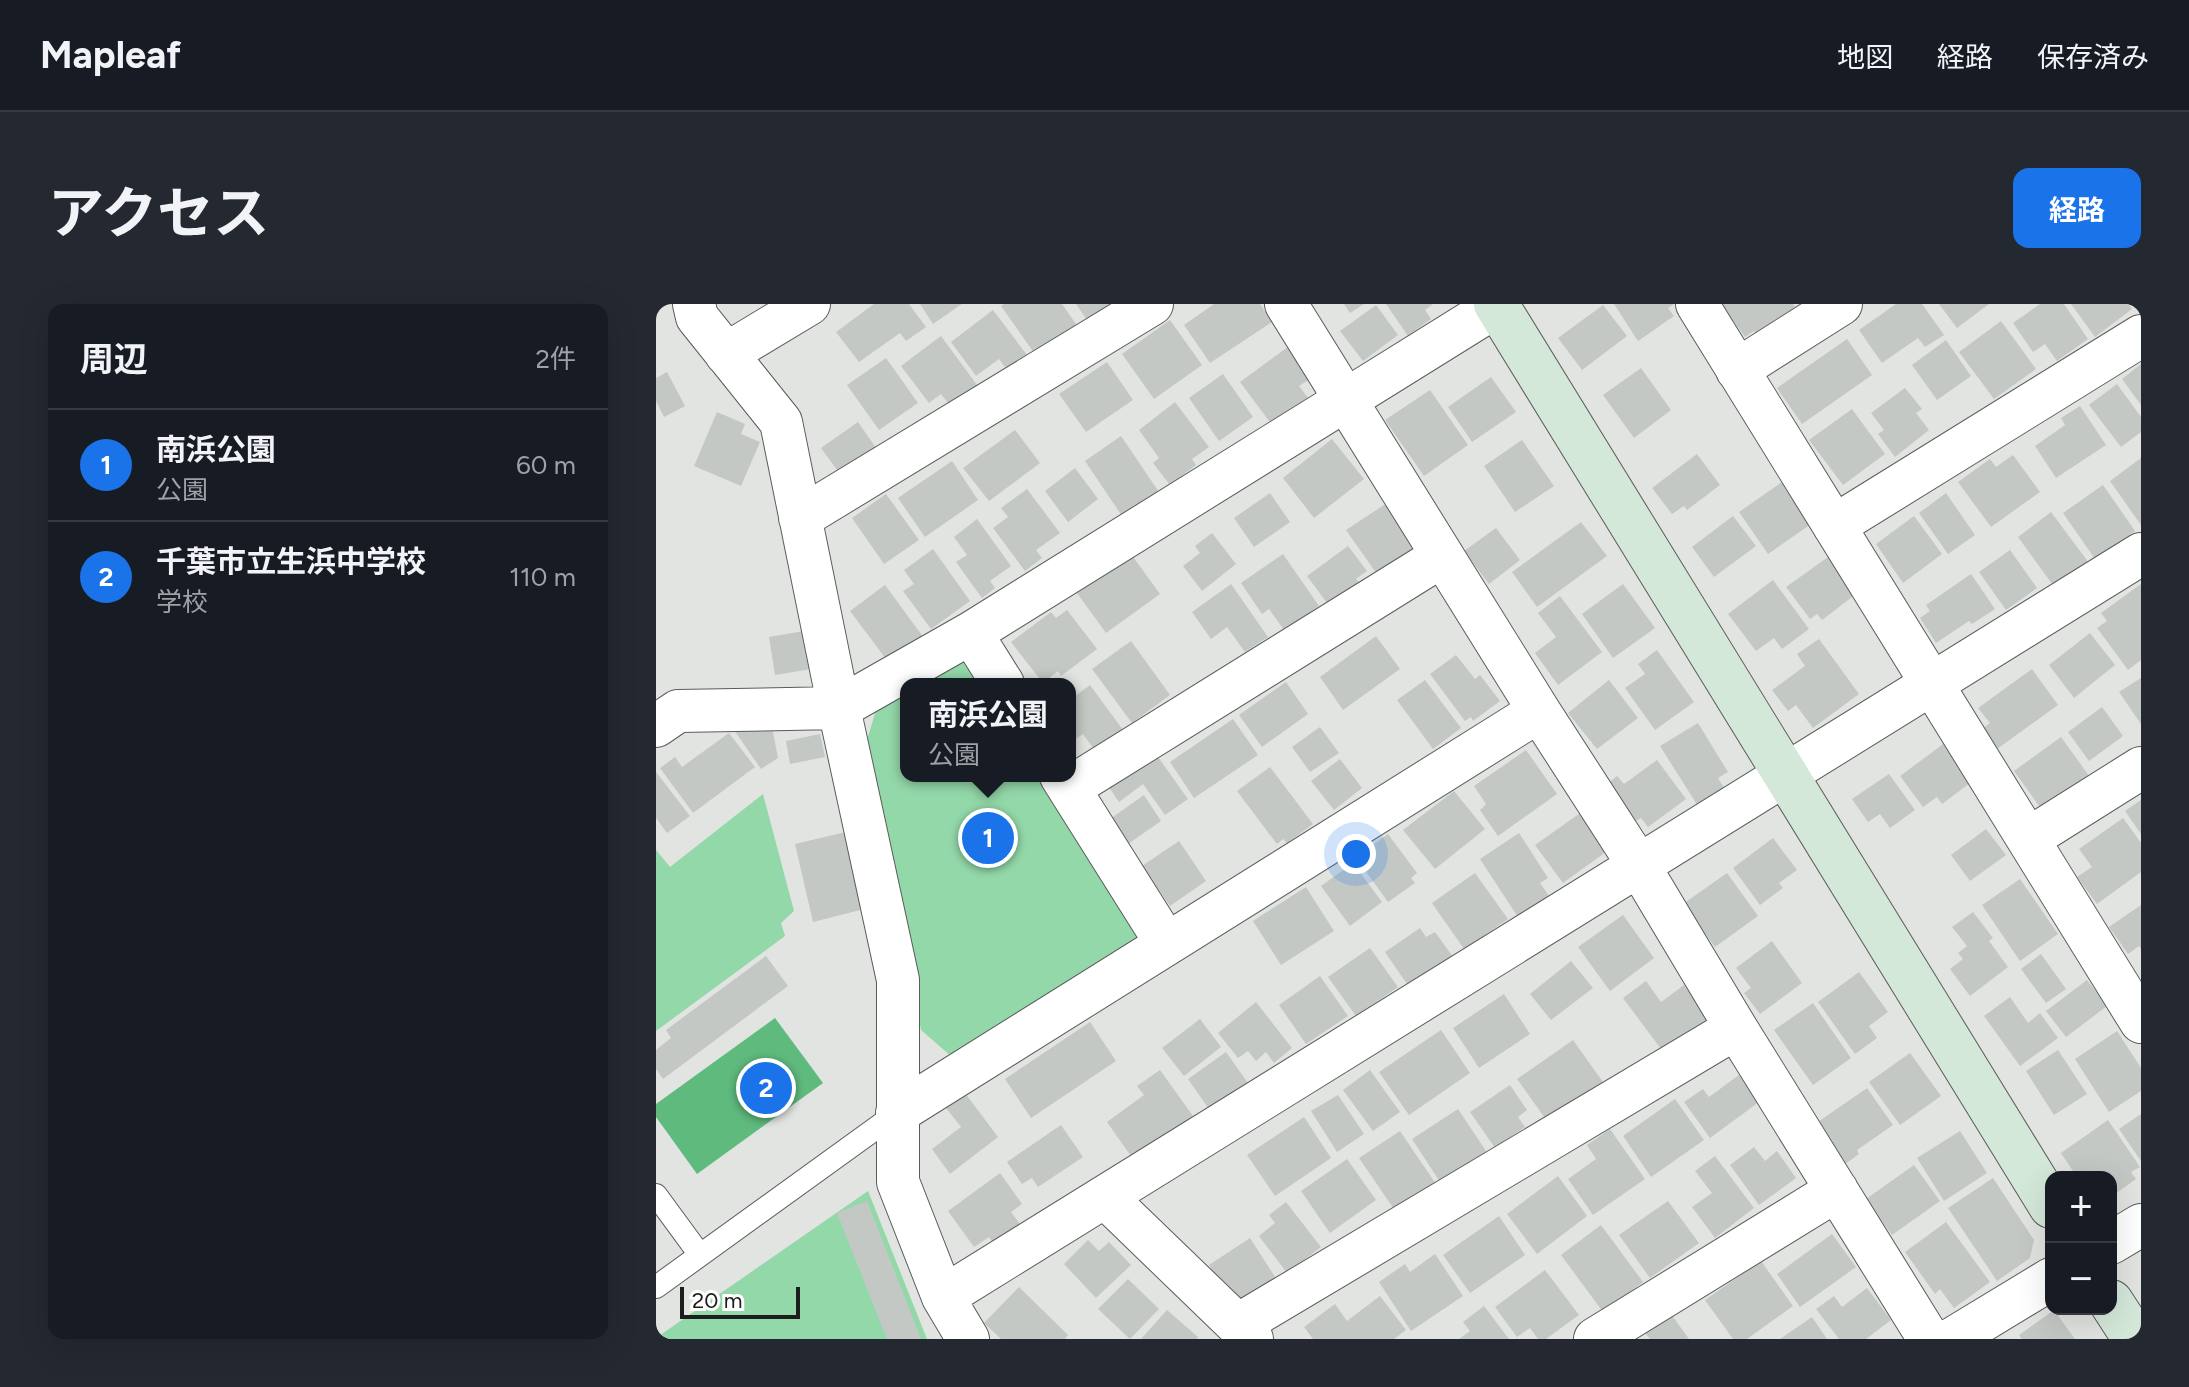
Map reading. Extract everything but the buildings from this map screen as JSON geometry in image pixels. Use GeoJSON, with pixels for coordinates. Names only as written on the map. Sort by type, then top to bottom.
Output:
{"type":"FeatureCollection","features":[{"type":"Feature","properties":{"kind":"street"},"geometry":{"type":"LineString","coordinates":[[694,304],[697,317],[781,422],[898,980],[898,1182],[943,1297],[968,1339]]}},
{"type":"Feature","properties":{"kind":"street"},"geometry":{"type":"LineString","coordinates":[[726,354],[809,304]]}},
{"type":"Feature","properties":{"kind":"street"},"geometry":{"type":"LineString","coordinates":[[800,518],[1152,304]]}},
{"type":"Feature","properties":{"kind":"street"},"geometry":{"type":"LineString","coordinates":[[1286,304],[1639,866],[1929,1339]]}},
{"type":"Feature","properties":{"kind":"street"},"geometry":{"type":"LineString","coordinates":[[1697,304],[2028,839],[2137,1007]]}},
{"type":"Feature","properties":{"kind":"street"},"geometry":{"type":"LineString","coordinates":[[1737,370],[1841,304]]}},
{"type":"Feature","properties":{"kind":"street"},"geometry":{"type":"LineString","coordinates":[[656,726],[678,711],[839,708],[971,633],[1497,305],[2045,1196]]}},
{"type":"Feature","properties":{"kind":"street"},"geometry":{"type":"LineString","coordinates":[[1834,526],[2141,336]]}},
{"type":"Feature","properties":{"kind":"street"},"geometry":{"type":"LineString","coordinates":[[943,1297],[2141,554]]}},
{"type":"Feature","properties":{"kind":"street"},"geometry":{"type":"LineString","coordinates":[[1076,775],[1442,556]]}},
{"type":"Feature","properties":{"kind":"street"},"geometry":{"type":"LineString","coordinates":[[971,633],[999,678]]}},
{"type":"Feature","properties":{"kind":"street"},"geometry":{"type":"LineString","coordinates":[[897,1113],[1539,711]]}},
{"type":"Feature","properties":{"kind":"street"},"geometry":{"type":"LineString","coordinates":[[2028,839],[2141,768]]}},
{"type":"Feature","properties":{"kind":"street"},"geometry":{"type":"LineString","coordinates":[[1065,782],[1166,943]]}},
{"type":"Feature","properties":{"kind":"street"},"geometry":{"type":"LineString","coordinates":[[1105,1197],[1245,1332],[1736,1028]]}},
{"type":"Feature","properties":{"kind":"street"},"geometry":{"type":"LineString","coordinates":[[1595,1339],[1837,1190]]}},
{"type":"Feature","properties":{"kind":"street"},"geometry":{"type":"LineString","coordinates":[[2117,1239],[2141,1225]]}},
{"type":"Feature","properties":{"kind":"street"},"geometry":{"type":"LineString","coordinates":[[1952,1339],[2045,1283]]}},
{"type":"Feature","properties":{"kind":"street"},"geometry":{"type":"LineString","coordinates":[[2117,1311],[2135,1339]]}},
{"type":"Feature","properties":{"kind":"lane"},"geometry":{"type":"LineString","coordinates":[[656,1287],[897,1113]]}},
{"type":"Feature","properties":{"kind":"lane"},"geometry":{"type":"LineString","coordinates":[[656,1195],[700,1255]]}},
{"type":"Feature","properties":{"kind":"shaded area"},"geometry":{"type":"Polygon","coordinates":[[[972,645],[992,678],[923,678],[972,645]]]}},
{"type":"Feature","properties":{"kind":"shaded area"},"geometry":{"type":"Polygon","coordinates":[[[900,693],[900,782],[1057,782],[1151,935],[952,1057],[921,1030],[867,740],[876,710],[900,693]]]}},
{"type":"Feature","properties":{"kind":"shaded area"},"geometry":{"type":"Polygon","coordinates":[[[763,794],[794,911],[781,923],[785,936],[656,1031],[656,850],[670,867],[763,794]]]}},
{"type":"Feature","properties":{"kind":"shaded area"},"geometry":{"type":"Polygon","coordinates":[[[775,1018],[823,1083],[697,1174],[656,1117],[656,1104],[775,1018]]]}},
{"type":"Feature","properties":{"kind":"shaded area"},"geometry":{"type":"Polygon","coordinates":[[[868,1191],[927,1339],[656,1339],[656,1338],[868,1191]]]}},
{"type":"Feature","properties":{"kind":"place","name":"南浜公園"},"geometry":{"type":"Point","coordinates":[988,838]}},
{"type":"Feature","properties":{"kind":"place","name":"千葉市立生浜中学校"},"geometry":{"type":"Point","coordinates":[766,1088]}}]}
